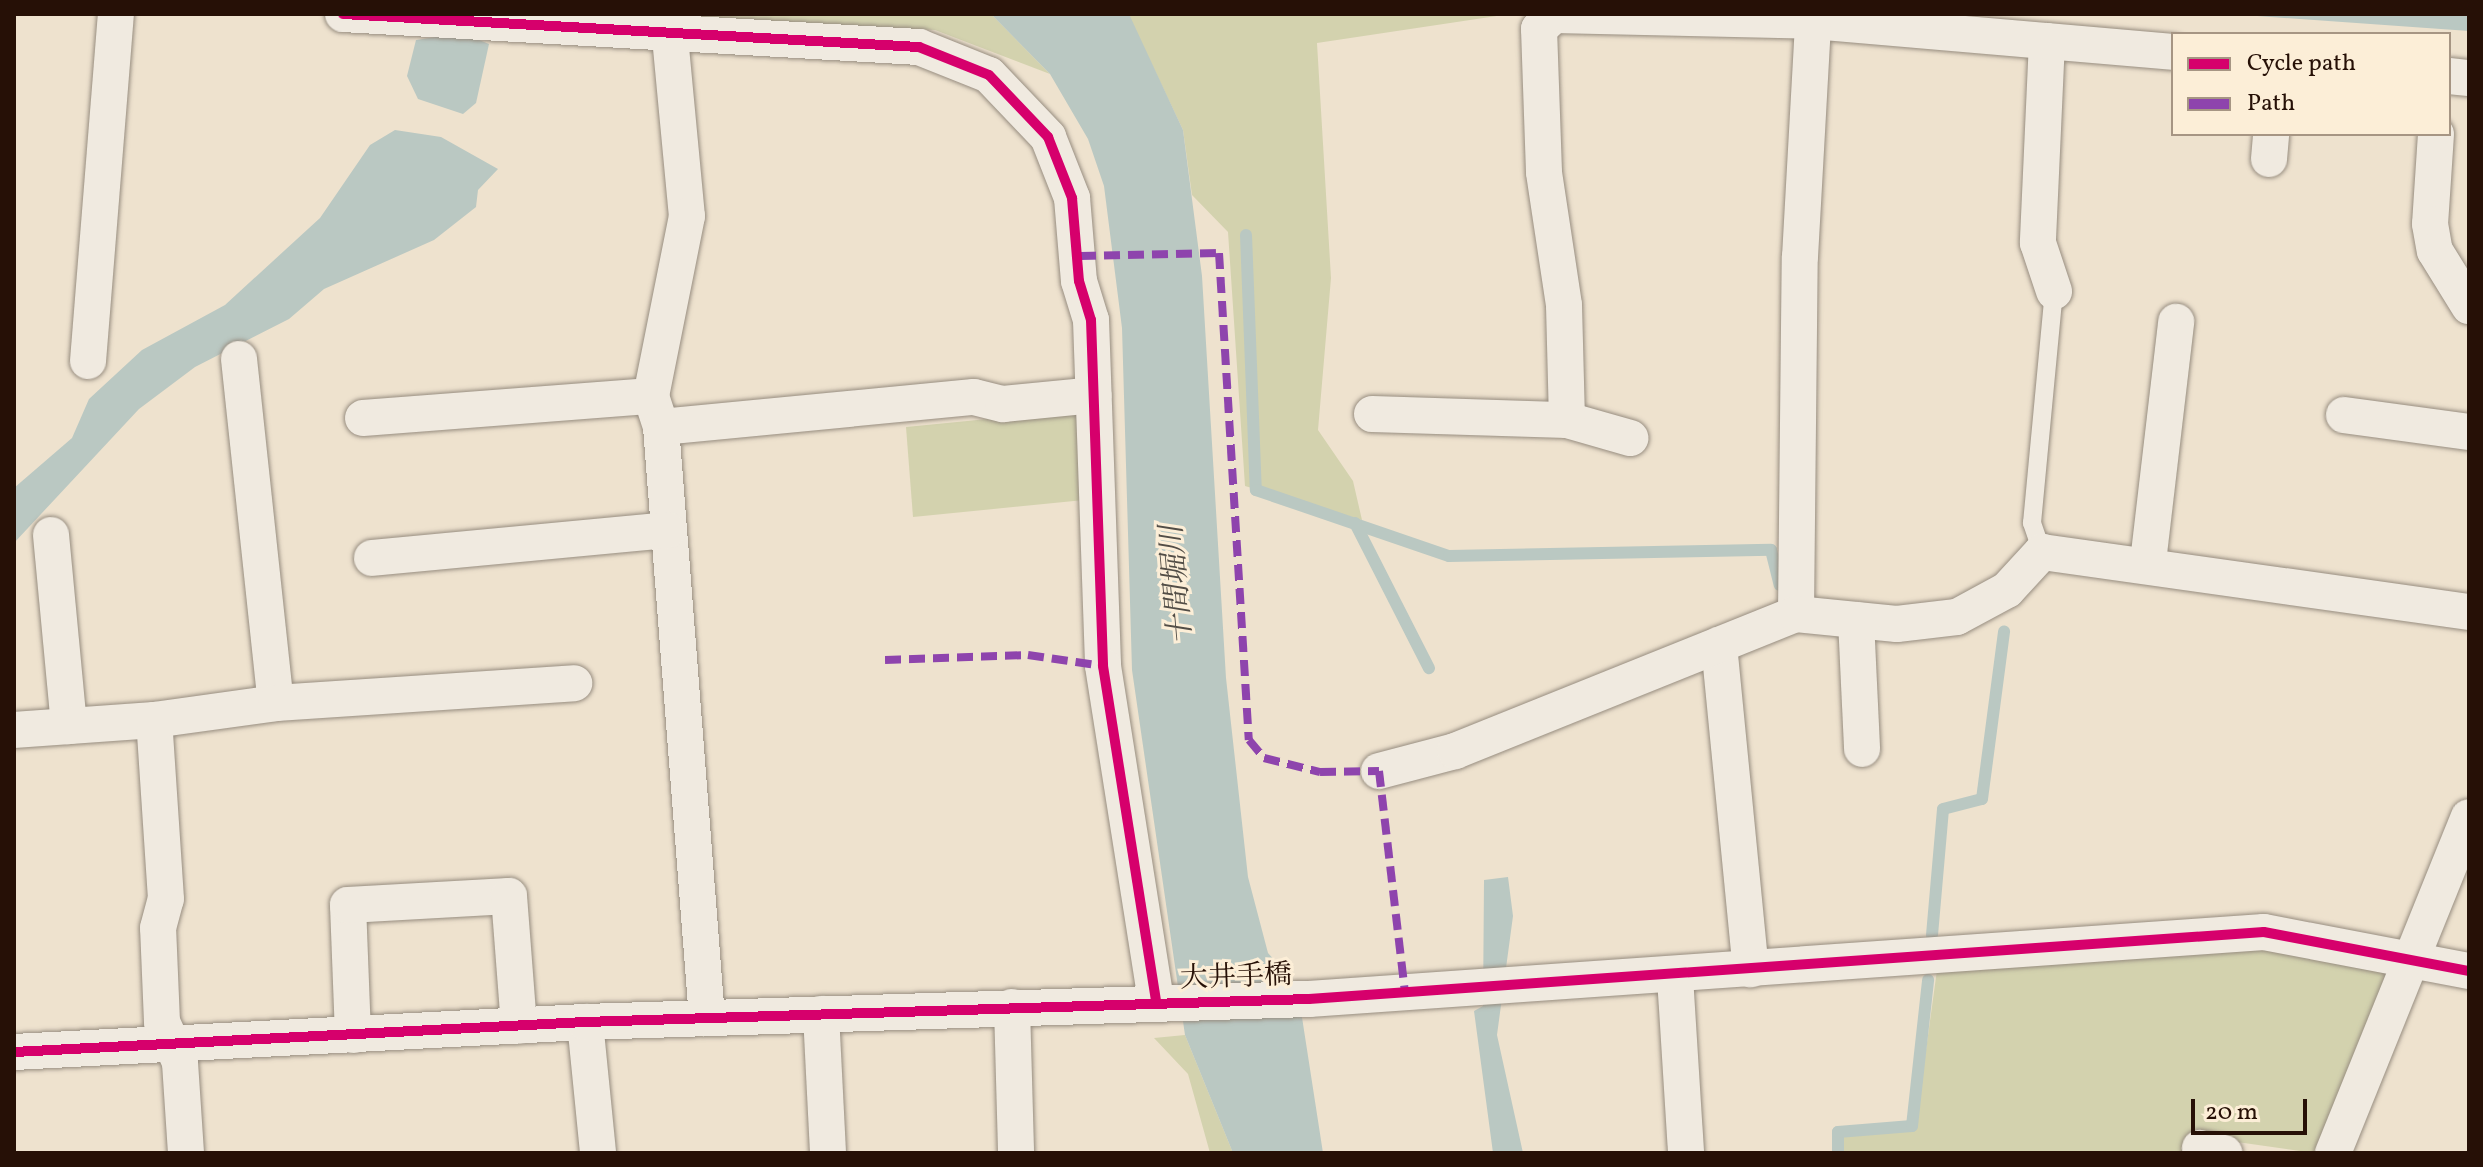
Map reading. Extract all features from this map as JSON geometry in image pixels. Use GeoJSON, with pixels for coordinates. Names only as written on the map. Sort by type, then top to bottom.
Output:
{"type":"FeatureCollection","features":[{"type":"Feature","properties":{"kind":"street"},"geometry":{"type":"LineString","coordinates":[[88,361],[116,14]]}},
{"type":"Feature","properties":{"kind":"street"},"geometry":{"type":"LineString","coordinates":[[343,14],[670,37],[919,47],[989,75],[1048,137],[1072,198],[1094,395],[1103,666],[1161,1003]]}},
{"type":"Feature","properties":{"kind":"street"},"geometry":{"type":"LineString","coordinates":[[1567,420],[1539,29],[1554,15],[1813,21],[2171,52]]}},
{"type":"Feature","properties":{"kind":"street"},"geometry":{"type":"LineString","coordinates":[[1796,614],[1800,257],[1813,21]]}},
{"type":"Feature","properties":{"kind":"street"},"geometry":{"type":"LineString","coordinates":[[670,37],[687,216],[656,412],[707,1018]]}},
{"type":"Feature","properties":{"kind":"street"},"geometry":{"type":"LineString","coordinates":[[2047,41],[2038,243],[2054,291]]}},
{"type":"Feature","properties":{"kind":"street"},"geometry":{"type":"LineString","coordinates":[[2436,136],[2430,224],[2463,289]]}},
{"type":"Feature","properties":{"kind":"street"},"geometry":{"type":"LineString","coordinates":[[2148,562],[2176,322]]}},
{"type":"Feature","properties":{"kind":"street"},"geometry":{"type":"LineString","coordinates":[[239,359],[276,703]]}},
{"type":"Feature","properties":{"kind":"street"},"geometry":{"type":"LineString","coordinates":[[363,418],[656,412],[974,397],[1003,404],[1094,395]]}},
{"type":"Feature","properties":{"kind":"street"},"geometry":{"type":"LineString","coordinates":[[1372,414],[1567,420],[1630,438]]}},
{"type":"Feature","properties":{"kind":"street"},"geometry":{"type":"LineString","coordinates":[[2344,415],[2469,432]]}},
{"type":"Feature","properties":{"kind":"street"},"geometry":{"type":"LineString","coordinates":[[372,558],[668,530]]}},
{"type":"Feature","properties":{"kind":"street"},"geometry":{"type":"LineString","coordinates":[[51,535],[69,726]]}},
{"type":"Feature","properties":{"kind":"street"},"geometry":{"type":"LineString","coordinates":[[1379,771],[1455,751],[1796,614],[1856,620],[1957,617],[2007,590],[2042,552],[2148,562],[2469,612]]}},
{"type":"Feature","properties":{"kind":"street"},"geometry":{"type":"LineString","coordinates":[[1856,620],[1862,749]]}},
{"type":"Feature","properties":{"kind":"street"},"geometry":{"type":"LineString","coordinates":[[1719,645],[1751,969]]}},
{"type":"Feature","properties":{"kind":"street"},"geometry":{"type":"LineString","coordinates":[[14,730],[154,720],[276,703],[574,683]]}},
{"type":"Feature","properties":{"kind":"street"},"geometry":{"type":"LineString","coordinates":[[154,720],[166,899],[158,928],[161,1006],[169,1044],[180,1062],[186,1153]]}},
{"type":"Feature","properties":{"kind":"street"},"geometry":{"type":"LineString","coordinates":[[2333,1153],[2416,957],[2469,817]]}},
{"type":"Feature","properties":{"kind":"street"},"geometry":{"type":"LineString","coordinates":[[353,1035],[348,905],[509,896],[519,1026]]}},
{"type":"Feature","properties":{"kind":"street","name":"大井手橋"},"geometry":{"type":"LineString","coordinates":[[14,1052],[585,1022],[1309,999],[1675,977],[2264,932],[2416,957],[2469,971]]}},
{"type":"Feature","properties":{"kind":"street"},"geometry":{"type":"LineString","coordinates":[[1675,977],[1686,1153]]}},
{"type":"Feature","properties":{"kind":"street"},"geometry":{"type":"LineString","coordinates":[[1012,1007],[1016,1153]]}},
{"type":"Feature","properties":{"kind":"street"},"geometry":{"type":"LineString","coordinates":[[821,1014],[828,1153]]}},
{"type":"Feature","properties":{"kind":"street"},"geometry":{"type":"LineString","coordinates":[[585,1022],[598,1153]]}},
{"type":"Feature","properties":{"kind":"lane"},"geometry":{"type":"LineString","coordinates":[[2042,552],[2032,523],[2054,291]]}},
{"type":"Feature","properties":{"kind":"green space"},"geometry":{"type":"Polygon","coordinates":[[[522,14],[991,14],[1050,74],[935,30],[522,14]]]}},
{"type":"Feature","properties":{"kind":"green space"},"geometry":{"type":"Polygon","coordinates":[[[1128,14],[1510,14],[1317,43],[1331,278],[1318,430],[1353,481],[1362,520],[1245,486],[1228,232],[1192,195],[1183,130],[1128,14]]]}},
{"type":"Feature","properties":{"kind":"green space"},"geometry":{"type":"Polygon","coordinates":[[[1080,410],[1084,500],[913,517],[906,427],[1080,410]]]}},
{"type":"Feature","properties":{"kind":"green space"},"geometry":{"type":"Polygon","coordinates":[[[2278,946],[2394,974],[2314,1153],[2195,1136],[2190,1153],[1842,1153],[1842,1136],[1915,1130],[1937,970],[2278,946]]]}},
{"type":"Feature","properties":{"kind":"green space"},"geometry":{"type":"Polygon","coordinates":[[[1185,1035],[1233,1153],[1210,1153],[1188,1074],[1154,1038],[1185,1035]]]}},
{"type":"Feature","properties":{"kind":"water","name":"十間堀川"},"geometry":{"type":"Polygon","coordinates":[[[991,14],[1129,14],[1183,130],[1202,276],[1226,678],[1248,877],[1268,953],[1297,985],[1323,1153],[1233,1153],[1185,1035],[1132,670],[1122,328],[1104,186],[1088,139],[1050,74],[991,14]]]}},
{"type":"Feature","properties":{"kind":"water"},"geometry":{"type":"Polygon","coordinates":[[[2230,14],[2469,14],[2469,31],[2230,14]]]}},
{"type":"Feature","properties":{"kind":"water"},"geometry":{"type":"Polygon","coordinates":[[[462,33],[489,44],[476,103],[463,114],[418,99],[407,76],[416,40],[462,33]]]}},
{"type":"Feature","properties":{"kind":"water"},"geometry":{"type":"Polygon","coordinates":[[[395,130],[441,137],[498,169],[478,190],[476,207],[434,240],[324,289],[289,319],[195,367],[139,409],[14,543],[14,488],[72,438],[89,399],[142,350],[225,305],[320,218],[370,145],[395,130]]]}},
{"type":"Feature","properties":{"kind":"water"},"geometry":{"type":"Polygon","coordinates":[[[1508,877],[1513,916],[1497,1035],[1523,1153],[1493,1153],[1474,1011],[1483,1006],[1484,880],[1508,877]]]}},
{"type":"Feature","properties":{"kind":"waterway"},"geometry":{"type":"LineString","coordinates":[[1246,235],[1256,490],[1449,556],[1771,550],[1780,585]]}},
{"type":"Feature","properties":{"kind":"waterway"},"geometry":{"type":"LineString","coordinates":[[1355,523],[1429,668]]}},
{"type":"Feature","properties":{"kind":"waterway"},"geometry":{"type":"LineString","coordinates":[[1932,935],[1943,809],[1982,799],[2004,631]]}},
{"type":"Feature","properties":{"kind":"waterway"},"geometry":{"type":"LineString","coordinates":[[1838,1153],[1838,1132],[1912,1126],[1928,980]]}},
{"type":"Feature","properties":{"kind":"marked path"},"geometry":{"type":"LineString","coordinates":[[1080,256],[1219,253],[1249,740],[1264,758],[1320,772],[1379,771],[1405,993]]}},
{"type":"Feature","properties":{"kind":"marked path"},"geometry":{"type":"LineString","coordinates":[[885,660],[1028,655],[1103,666]]}},
{"type":"Feature","properties":{"kind":"cycle path"},"geometry":{"type":"LineString","coordinates":[[343,14],[919,47],[989,75],[1048,137],[1072,198],[1079,281],[1091,320],[1103,666],[1156,1001]]}},
{"type":"Feature","properties":{"kind":"cycle path"},"geometry":{"type":"LineString","coordinates":[[14,1052],[585,1022],[1309,999],[2264,932],[2469,971]]}}]}
